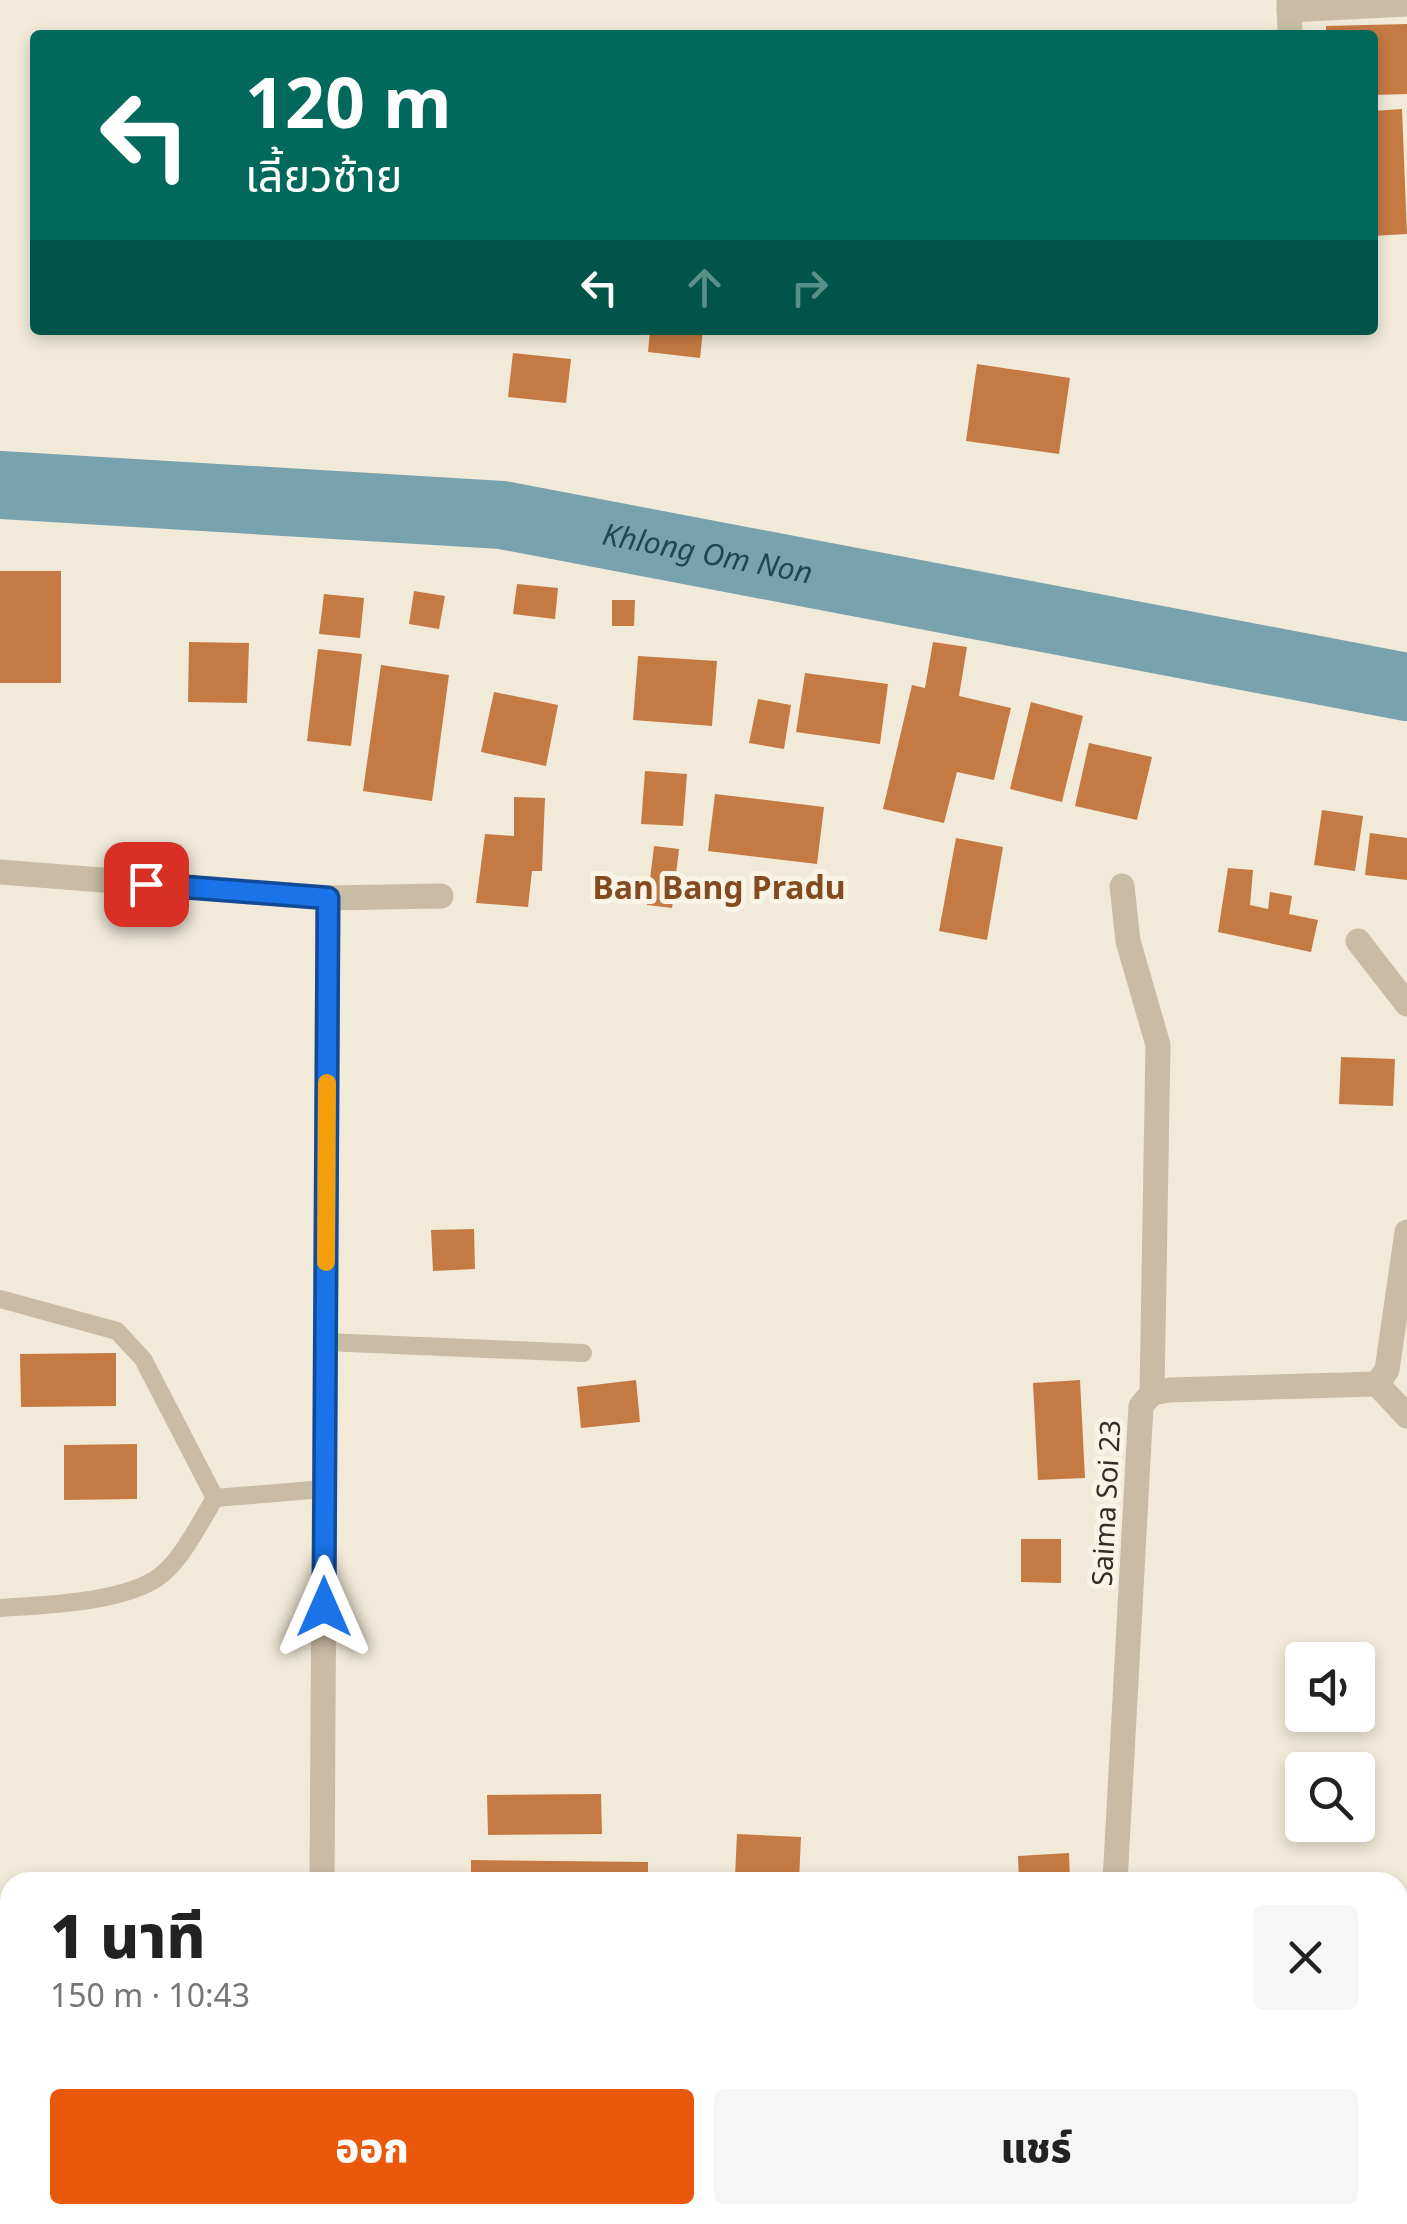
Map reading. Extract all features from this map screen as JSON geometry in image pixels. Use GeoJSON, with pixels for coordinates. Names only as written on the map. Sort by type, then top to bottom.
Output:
{"type":"FeatureCollection","features":[{"type":"Feature","properties":{"kind":"street"},"geometry":{"type":"LineString","coordinates":[[1289,15],[1407,4]]}},
{"type":"Feature","properties":{"kind":"street"},"geometry":{"type":"LineString","coordinates":[[0,872],[328,898],[441,896]]}},
{"type":"Feature","properties":{"kind":"street"},"geometry":{"type":"LineString","coordinates":[[1122,886],[1128,941],[1158,1045],[1152,1393]]}},
{"type":"Feature","properties":{"kind":"street"},"geometry":{"type":"LineString","coordinates":[[322,1872],[328,898]]}},
{"type":"Feature","properties":{"kind":"street"},"geometry":{"type":"LineString","coordinates":[[1358,941],[1407,1004]]}},
{"type":"Feature","properties":{"kind":"street"},"geometry":{"type":"LineString","coordinates":[[1407,1232],[1387,1370],[1377,1384],[1407,1416]]}},
{"type":"Feature","properties":{"kind":"street","name":"Saima Soi 23"},"geometry":{"type":"LineString","coordinates":[[1115,1872],[1141,1406],[1152,1393],[1377,1384]]}},
{"type":"Feature","properties":{"kind":"lane"},"geometry":{"type":"LineString","coordinates":[[0,1299],[116,1331],[143,1359],[215,1498]]}},
{"type":"Feature","properties":{"kind":"lane"},"geometry":{"type":"LineString","coordinates":[[326,1342],[583,1353]]}},
{"type":"Feature","properties":{"kind":"lane"},"geometry":{"type":"LineString","coordinates":[[215,1498],[325,1489]]}},
{"type":"Feature","properties":{"kind":"lane"},"geometry":{"type":"LineString","coordinates":[[0,1608],[74,1604],[143,1584],[166,1572],[215,1498]]}},
{"type":"Feature","properties":{"kind":"building"},"geometry":{"type":"Polygon","coordinates":[[[1407,24],[1407,94],[1378,95],[1378,30],[1326,30],[1326,26],[1407,24]]]}},
{"type":"Feature","properties":{"kind":"building"},"geometry":{"type":"Polygon","coordinates":[[[1402,109],[1407,234],[1378,236],[1378,111],[1402,109]]]}},
{"type":"Feature","properties":{"kind":"building"},"geometry":{"type":"Polygon","coordinates":[[[650,335],[702,335],[700,358],[648,352],[650,335]]]}},
{"type":"Feature","properties":{"kind":"building"},"geometry":{"type":"Polygon","coordinates":[[[513,353],[571,359],[566,403],[508,397],[513,353]]]}},
{"type":"Feature","properties":{"kind":"building"},"geometry":{"type":"Polygon","coordinates":[[[977,364],[1070,378],[1059,454],[966,441],[977,364]]]}},
{"type":"Feature","properties":{"kind":"building"},"geometry":{"type":"Polygon","coordinates":[[[0,571],[61,571],[61,683],[0,683],[0,571]]]}},
{"type":"Feature","properties":{"kind":"building"},"geometry":{"type":"Polygon","coordinates":[[[517,584],[558,588],[555,619],[513,614],[517,584]]]}},
{"type":"Feature","properties":{"kind":"building"},"geometry":{"type":"Polygon","coordinates":[[[414,591],[445,596],[439,629],[409,624],[414,591]]]}},
{"type":"Feature","properties":{"kind":"building"},"geometry":{"type":"Polygon","coordinates":[[[324,594],[364,598],[360,638],[319,634],[324,594]]]}},
{"type":"Feature","properties":{"kind":"building"},"geometry":{"type":"Polygon","coordinates":[[[612,600],[635,600],[634,626],[612,626],[612,600]]]}},
{"type":"Feature","properties":{"kind":"building"},"geometry":{"type":"Polygon","coordinates":[[[189,642],[249,643],[247,703],[188,702],[189,642]]]}},
{"type":"Feature","properties":{"kind":"building"},"geometry":{"type":"Polygon","coordinates":[[[933,642],[967,647],[959,696],[1011,708],[994,780],[957,772],[944,823],[883,809],[912,685],[925,688],[933,642]]]}},
{"type":"Feature","properties":{"kind":"building"},"geometry":{"type":"Polygon","coordinates":[[[318,649],[362,654],[351,746],[307,741],[318,649]]]}},
{"type":"Feature","properties":{"kind":"building"},"geometry":{"type":"Polygon","coordinates":[[[638,656],[717,661],[712,726],[633,720],[638,656]]]}},
{"type":"Feature","properties":{"kind":"building"},"geometry":{"type":"Polygon","coordinates":[[[381,665],[449,675],[432,801],[363,791],[381,665]]]}},
{"type":"Feature","properties":{"kind":"building"},"geometry":{"type":"Polygon","coordinates":[[[805,673],[888,684],[880,744],[796,732],[805,673]]]}},
{"type":"Feature","properties":{"kind":"building"},"geometry":{"type":"Polygon","coordinates":[[[494,692],[558,705],[546,766],[481,752],[494,692]]]}},
{"type":"Feature","properties":{"kind":"building"},"geometry":{"type":"Polygon","coordinates":[[[758,699],[791,705],[784,749],[749,743],[758,699]]]}},
{"type":"Feature","properties":{"kind":"building"},"geometry":{"type":"Polygon","coordinates":[[[1031,702],[1083,716],[1062,802],[1010,789],[1031,702]]]}},
{"type":"Feature","properties":{"kind":"building"},"geometry":{"type":"Polygon","coordinates":[[[1089,743],[1152,757],[1137,820],[1075,806],[1089,743]]]}},
{"type":"Feature","properties":{"kind":"building"},"geometry":{"type":"Polygon","coordinates":[[[645,771],[687,774],[683,826],[641,824],[645,771]]]}},
{"type":"Feature","properties":{"kind":"building"},"geometry":{"type":"Polygon","coordinates":[[[715,794],[824,807],[817,864],[708,851],[715,794]]]}},
{"type":"Feature","properties":{"kind":"building"},"geometry":{"type":"Polygon","coordinates":[[[514,797],[545,798],[542,871],[532,871],[528,907],[476,903],[485,834],[514,836],[514,797]]]}},
{"type":"Feature","properties":{"kind":"building"},"geometry":{"type":"Polygon","coordinates":[[[1322,810],[1363,816],[1355,871],[1314,865],[1322,810]]]}},
{"type":"Feature","properties":{"kind":"building"},"geometry":{"type":"Polygon","coordinates":[[[1370,833],[1407,838],[1407,880],[1365,875],[1370,833]]]}},
{"type":"Feature","properties":{"kind":"building"},"geometry":{"type":"Polygon","coordinates":[[[956,838],[1003,847],[987,940],[939,931],[956,838]]]}},
{"type":"Feature","properties":{"kind":"building"},"geometry":{"type":"Polygon","coordinates":[[[654,846],[679,849],[672,908],[647,905],[654,846]]]}},
{"type":"Feature","properties":{"kind":"building"},"geometry":{"type":"Polygon","coordinates":[[[1228,868],[1253,870],[1250,905],[1268,909],[1270,892],[1292,896],[1289,914],[1318,920],[1311,952],[1218,932],[1228,868]]]}},
{"type":"Feature","properties":{"kind":"building"},"geometry":{"type":"Polygon","coordinates":[[[1341,1057],[1395,1059],[1393,1106],[1339,1104],[1341,1057]]]}},
{"type":"Feature","properties":{"kind":"building"},"geometry":{"type":"Polygon","coordinates":[[[474,1229],[475,1269],[433,1271],[431,1230],[474,1229]]]}},
{"type":"Feature","properties":{"kind":"building"},"geometry":{"type":"Polygon","coordinates":[[[116,1353],[116,1406],[21,1407],[20,1354],[116,1353]]]}},
{"type":"Feature","properties":{"kind":"building"},"geometry":{"type":"Polygon","coordinates":[[[636,1380],[640,1422],[581,1428],[577,1387],[636,1380]]]}},
{"type":"Feature","properties":{"kind":"building"},"geometry":{"type":"Polygon","coordinates":[[[1080,1380],[1085,1478],[1038,1480],[1033,1383],[1080,1380]]]}},
{"type":"Feature","properties":{"kind":"building"},"geometry":{"type":"Polygon","coordinates":[[[137,1444],[137,1499],[64,1500],[64,1445],[137,1444]]]}},
{"type":"Feature","properties":{"kind":"building"},"geometry":{"type":"Polygon","coordinates":[[[1021,1539],[1061,1539],[1061,1583],[1021,1582],[1021,1539]]]}},
{"type":"Feature","properties":{"kind":"building"},"geometry":{"type":"Polygon","coordinates":[[[601,1794],[602,1834],[488,1835],[487,1795],[601,1794]]]}},
{"type":"Feature","properties":{"kind":"building"},"geometry":{"type":"Polygon","coordinates":[[[737,1834],[801,1837],[799,1872],[735,1872],[737,1834]]]}},
{"type":"Feature","properties":{"kind":"building"},"geometry":{"type":"Polygon","coordinates":[[[1069,1853],[1070,1872],[1019,1872],[1018,1856],[1069,1853]]]}},
{"type":"Feature","properties":{"kind":"building"},"geometry":{"type":"Polygon","coordinates":[[[471,1860],[648,1862],[648,1872],[471,1872],[471,1860]]]}},
{"type":"Feature","properties":{"kind":"waterway","name":"Khlong Om Non"},"geometry":{"type":"LineString","coordinates":[[0,485],[502,515],[1407,687]]}},
{"type":"Feature","properties":{"kind":"slow traffic"},"geometry":{"type":"LineString","coordinates":[[326,1262],[327,1083]]}},
{"type":"Feature","properties":{"kind":"district","name":"Ban Bang Pradu"},"geometry":{"type":"Point","coordinates":[719,888]}},
{"type":"Feature","properties":{"kind":"route"},"geometry":{"type":"LineString","coordinates":[[146,884],[328,898],[324,1607]]}}]}
